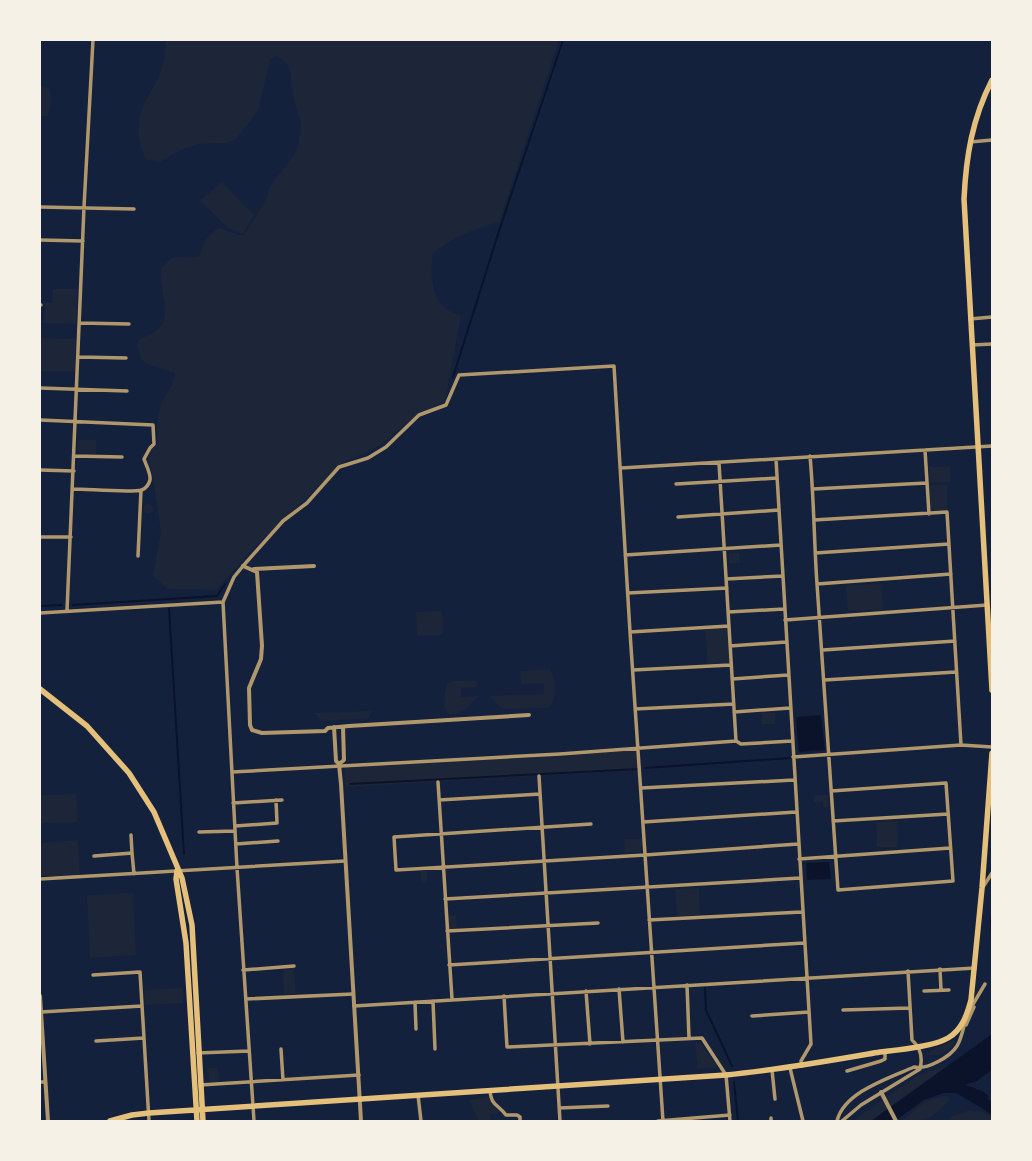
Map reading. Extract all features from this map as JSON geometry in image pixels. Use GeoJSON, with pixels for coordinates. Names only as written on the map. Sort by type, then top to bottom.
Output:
{"type":"FeatureCollection","features":[{"type":"Feature","properties":{"kind":"main road"},"geometry":{"type":"LineString","coordinates":[[992,80],[979,110],[970,142],[966,162],[964,199],[992,690]]}},
{"type":"Feature","properties":{"kind":"main road"},"geometry":{"type":"LineString","coordinates":[[40,689],[87,726],[129,773],[154,812],[177,870],[182,878],[192,925],[199,1110],[197,1121]]}},
{"type":"Feature","properties":{"kind":"main road"},"geometry":{"type":"LineString","coordinates":[[110,1121],[132,1115],[149,1113],[418,1094],[726,1075],[790,1068],[919,1046],[947,1039],[960,1028],[968,1013],[975,968],[992,753]]}},
{"type":"Feature","properties":{"kind":"main road"},"geometry":{"type":"LineString","coordinates":[[199,1110],[203,1121]]}},
{"type":"Feature","properties":{"kind":"street"},"geometry":{"type":"LineString","coordinates":[[67,611],[79,357],[84,207],[93,40]]}},
{"type":"Feature","properties":{"kind":"street"},"geometry":{"type":"LineString","coordinates":[[970,142],[992,140]]}},
{"type":"Feature","properties":{"kind":"street"},"geometry":{"type":"LineString","coordinates":[[40,207],[84,207],[134,210]]}},
{"type":"Feature","properties":{"kind":"street"},"geometry":{"type":"LineString","coordinates":[[40,240],[83,241]]}},
{"type":"Feature","properties":{"kind":"street"},"geometry":{"type":"LineString","coordinates":[[970,318],[992,317]]}},
{"type":"Feature","properties":{"kind":"street"},"geometry":{"type":"LineString","coordinates":[[80,323],[129,324]]}},
{"type":"Feature","properties":{"kind":"street"},"geometry":{"type":"LineString","coordinates":[[972,345],[992,344]]}},
{"type":"Feature","properties":{"kind":"street"},"geometry":{"type":"LineString","coordinates":[[79,357],[126,358]]}},
{"type":"Feature","properties":{"kind":"street"},"geometry":{"type":"LineString","coordinates":[[254,1121],[233,803],[223,602],[234,577],[284,522],[307,503],[339,467],[368,458],[386,447],[419,415],[446,405],[459,375],[614,366],[632,670],[639,748],[662,1121]]}},
{"type":"Feature","properties":{"kind":"street"},"geometry":{"type":"LineString","coordinates":[[40,388],[126,391]]}},
{"type":"Feature","properties":{"kind":"street"},"geometry":{"type":"LineString","coordinates":[[40,420],[153,425],[154,444],[144,459],[150,481],[147,486],[141,490],[73,489]]}},
{"type":"Feature","properties":{"kind":"street"},"geometry":{"type":"LineString","coordinates":[[621,468],[992,446]]}},
{"type":"Feature","properties":{"kind":"street"},"geometry":{"type":"LineString","coordinates":[[925,450],[929,514]]}},
{"type":"Feature","properties":{"kind":"street"},"geometry":{"type":"LineString","coordinates":[[74,456],[122,458]]}},
{"type":"Feature","properties":{"kind":"street"},"geometry":{"type":"LineString","coordinates":[[810,456],[813,489],[815,553],[823,650],[824,680],[831,791],[838,890],[952,881],[946,783],[831,791]]}},
{"type":"Feature","properties":{"kind":"street"},"geometry":{"type":"LineString","coordinates":[[776,459],[794,780],[811,1044],[801,1061],[802,1066]]}},
{"type":"Feature","properties":{"kind":"street"},"geometry":{"type":"LineString","coordinates":[[719,462],[736,741]]}},
{"type":"Feature","properties":{"kind":"street"},"geometry":{"type":"LineString","coordinates":[[40,470],[74,471]]}},
{"type":"Feature","properties":{"kind":"street"},"geometry":{"type":"LineString","coordinates":[[676,484],[777,478]]}},
{"type":"Feature","properties":{"kind":"street"},"geometry":{"type":"LineString","coordinates":[[813,489],[926,483]]}},
{"type":"Feature","properties":{"kind":"street"},"geometry":{"type":"LineString","coordinates":[[138,556],[141,490]]}},
{"type":"Feature","properties":{"kind":"street"},"geometry":{"type":"LineString","coordinates":[[678,517],[779,510]]}},
{"type":"Feature","properties":{"kind":"street"},"geometry":{"type":"LineString","coordinates":[[814,520],[947,512],[961,745]]}},
{"type":"Feature","properties":{"kind":"street"},"geometry":{"type":"LineString","coordinates":[[40,537],[71,537]]}},
{"type":"Feature","properties":{"kind":"street"},"geometry":{"type":"LineString","coordinates":[[815,553],[949,544]]}},
{"type":"Feature","properties":{"kind":"street"},"geometry":{"type":"LineString","coordinates":[[625,555],[781,545]]}},
{"type":"Feature","properties":{"kind":"street"},"geometry":{"type":"LineString","coordinates":[[243,566],[253,569],[314,566]]}},
{"type":"Feature","properties":{"kind":"street"},"geometry":{"type":"LineString","coordinates":[[253,569],[257,572],[262,646],[260,663],[249,688],[250,725],[252,730],[262,733],[326,731],[328,728],[342,726],[529,715]]}},
{"type":"Feature","properties":{"kind":"street"},"geometry":{"type":"LineString","coordinates":[[817,584],[951,574]]}},
{"type":"Feature","properties":{"kind":"street"},"geometry":{"type":"LineString","coordinates":[[726,579],[783,576]]}},
{"type":"Feature","properties":{"kind":"street"},"geometry":{"type":"LineString","coordinates":[[628,593],[727,588]]}},
{"type":"Feature","properties":{"kind":"street"},"geometry":{"type":"LineString","coordinates":[[40,613],[223,602]]}},
{"type":"Feature","properties":{"kind":"street"},"geometry":{"type":"LineString","coordinates":[[785,620],[987,606]]}},
{"type":"Feature","properties":{"kind":"street"},"geometry":{"type":"LineString","coordinates":[[728,612],[784,609]]}},
{"type":"Feature","properties":{"kind":"street"},"geometry":{"type":"LineString","coordinates":[[630,632],[729,626]]}},
{"type":"Feature","properties":{"kind":"street"},"geometry":{"type":"LineString","coordinates":[[823,650],[955,641]]}},
{"type":"Feature","properties":{"kind":"street"},"geometry":{"type":"LineString","coordinates":[[730,646],[786,642]]}},
{"type":"Feature","properties":{"kind":"street"},"geometry":{"type":"LineString","coordinates":[[632,670],[731,665]]}},
{"type":"Feature","properties":{"kind":"street"},"geometry":{"type":"LineString","coordinates":[[824,680],[956,672]]}},
{"type":"Feature","properties":{"kind":"street"},"geometry":{"type":"LineString","coordinates":[[732,679],[788,675]]}},
{"type":"Feature","properties":{"kind":"street"},"geometry":{"type":"LineString","coordinates":[[635,709],[734,704]]}},
{"type":"Feature","properties":{"kind":"street"},"geometry":{"type":"LineString","coordinates":[[734,712],[790,708]]}},
{"type":"Feature","properties":{"kind":"street"},"geometry":{"type":"LineString","coordinates":[[339,765],[344,760],[342,726]]}},
{"type":"Feature","properties":{"kind":"street"},"geometry":{"type":"LineString","coordinates":[[334,727],[336,761],[339,765],[361,1121]]}},
{"type":"Feature","properties":{"kind":"street"},"geometry":{"type":"LineString","coordinates":[[232,772],[736,741],[741,744],[792,741]]}},
{"type":"Feature","properties":{"kind":"street"},"geometry":{"type":"LineString","coordinates":[[793,757],[961,745],[992,747]]}},
{"type":"Feature","properties":{"kind":"street"},"geometry":{"type":"LineString","coordinates":[[539,776],[560,1121]]}},
{"type":"Feature","properties":{"kind":"street"},"geometry":{"type":"LineString","coordinates":[[641,788],[794,780]]}},
{"type":"Feature","properties":{"kind":"street"},"geometry":{"type":"LineString","coordinates":[[438,782],[452,999]]}},
{"type":"Feature","properties":{"kind":"street"},"geometry":{"type":"LineString","coordinates":[[439,800],[540,794]]}},
{"type":"Feature","properties":{"kind":"street"},"geometry":{"type":"LineString","coordinates":[[235,826],[277,823],[276,800]]}},
{"type":"Feature","properties":{"kind":"street"},"geometry":{"type":"LineString","coordinates":[[233,803],[282,800]]}},
{"type":"Feature","properties":{"kind":"street"},"geometry":{"type":"LineString","coordinates":[[643,822],[796,812]]}},
{"type":"Feature","properties":{"kind":"street"},"geometry":{"type":"LineString","coordinates":[[833,821],[948,814]]}},
{"type":"Feature","properties":{"kind":"street"},"geometry":{"type":"LineString","coordinates":[[591,824],[394,837],[396,870],[798,844]]}},
{"type":"Feature","properties":{"kind":"street"},"geometry":{"type":"LineString","coordinates":[[199,832],[235,831]]}},
{"type":"Feature","properties":{"kind":"street"},"geometry":{"type":"LineString","coordinates":[[131,835],[133,873]]}},
{"type":"Feature","properties":{"kind":"street"},"geometry":{"type":"LineString","coordinates":[[236,844],[278,842]]}},
{"type":"Feature","properties":{"kind":"street"},"geometry":{"type":"LineString","coordinates":[[799,859],[950,848]]}},
{"type":"Feature","properties":{"kind":"street"},"geometry":{"type":"LineString","coordinates":[[94,856],[132,853]]}},
{"type":"Feature","properties":{"kind":"street"},"geometry":{"type":"LineString","coordinates":[[40,879],[345,861]]}},
{"type":"Feature","properties":{"kind":"street"},"geometry":{"type":"LineString","coordinates":[[982,888],[992,873]]}},
{"type":"Feature","properties":{"kind":"street"},"geometry":{"type":"LineString","coordinates":[[445,899],[800,878]]}},
{"type":"Feature","properties":{"kind":"street"},"geometry":{"type":"LineString","coordinates":[[650,920],[802,912]]}},
{"type":"Feature","properties":{"kind":"street"},"geometry":{"type":"LineString","coordinates":[[447,931],[598,922]]}},
{"type":"Feature","properties":{"kind":"street"},"geometry":{"type":"LineString","coordinates":[[450,965],[804,943]]}},
{"type":"Feature","properties":{"kind":"street"},"geometry":{"type":"LineString","coordinates":[[243,970],[294,966]]}},
{"type":"Feature","properties":{"kind":"street"},"geometry":{"type":"LineString","coordinates":[[354,1006],[806,977],[975,968]]}},
{"type":"Feature","properties":{"kind":"street"},"geometry":{"type":"LineString","coordinates":[[940,970],[941,990]]}},
{"type":"Feature","properties":{"kind":"street"},"geometry":{"type":"LineString","coordinates":[[908,971],[912,1040],[919,1046],[922,1061],[920,1069]]}},
{"type":"Feature","properties":{"kind":"street"},"geometry":{"type":"LineString","coordinates":[[93,975],[140,972],[149,1121]]}},
{"type":"Feature","properties":{"kind":"street"},"geometry":{"type":"LineString","coordinates":[[961,1036],[985,984]]}},
{"type":"Feature","properties":{"kind":"street"},"geometry":{"type":"LineString","coordinates":[[686,985],[689,1038]]}},
{"type":"Feature","properties":{"kind":"street"},"geometry":{"type":"LineString","coordinates":[[619,989],[623,1042]]}},
{"type":"Feature","properties":{"kind":"street"},"geometry":{"type":"LineString","coordinates":[[924,991],[949,990]]}},
{"type":"Feature","properties":{"kind":"street"},"geometry":{"type":"LineString","coordinates":[[586,991],[590,1044]]}},
{"type":"Feature","properties":{"kind":"street"},"geometry":{"type":"LineString","coordinates":[[246,999],[353,994]]}},
{"type":"Feature","properties":{"kind":"street"},"geometry":{"type":"LineString","coordinates":[[40,996],[48,1121]]}},
{"type":"Feature","properties":{"kind":"street"},"geometry":{"type":"LineString","coordinates":[[504,996],[507,1047],[556,1046],[702,1038],[726,1075],[730,1121]]}},
{"type":"Feature","properties":{"kind":"street"},"geometry":{"type":"LineString","coordinates":[[842,1121],[861,1105],[881,1092],[952,1052],[958,1045],[968,1013],[978,998]]}},
{"type":"Feature","properties":{"kind":"street"},"geometry":{"type":"LineString","coordinates":[[433,1001],[435,1050]]}},
{"type":"Feature","properties":{"kind":"street"},"geometry":{"type":"LineString","coordinates":[[415,1002],[416,1030]]}},
{"type":"Feature","properties":{"kind":"street"},"geometry":{"type":"LineString","coordinates":[[41,1012],[142,1006]]}},
{"type":"Feature","properties":{"kind":"street"},"geometry":{"type":"LineString","coordinates":[[843,1010],[909,1008]]}},
{"type":"Feature","properties":{"kind":"street"},"geometry":{"type":"LineString","coordinates":[[752,1016],[809,1012]]}},
{"type":"Feature","properties":{"kind":"street"},"geometry":{"type":"LineString","coordinates":[[96,1041],[144,1038]]}},
{"type":"Feature","properties":{"kind":"street"},"geometry":{"type":"LineString","coordinates":[[281,1049],[283,1080]]}},
{"type":"Feature","properties":{"kind":"street"},"geometry":{"type":"LineString","coordinates":[[196,1053],[250,1051]]}},
{"type":"Feature","properties":{"kind":"street"},"geometry":{"type":"LineString","coordinates":[[847,1071],[881,1061],[884,1059],[884,1052]]}},
{"type":"Feature","properties":{"kind":"street"},"geometry":{"type":"LineString","coordinates":[[837,1121],[839,1113],[858,1093],[914,1067],[920,1069]]}},
{"type":"Feature","properties":{"kind":"street"},"geometry":{"type":"LineString","coordinates":[[790,1068],[802,1121]]}},
{"type":"Feature","properties":{"kind":"street"},"geometry":{"type":"LineString","coordinates":[[772,1070],[775,1099]]}},
{"type":"Feature","properties":{"kind":"street"},"geometry":{"type":"LineString","coordinates":[[198,1085],[359,1075]]}},
{"type":"Feature","properties":{"kind":"street"},"geometry":{"type":"LineString","coordinates":[[40,1082],[45,1082]]}},
{"type":"Feature","properties":{"kind":"street"},"geometry":{"type":"LineString","coordinates":[[490,1090],[490,1097],[497,1107],[506,1115],[517,1115],[520,1117],[520,1121]]}},
{"type":"Feature","properties":{"kind":"street"},"geometry":{"type":"LineString","coordinates":[[881,1092],[896,1121]]}},
{"type":"Feature","properties":{"kind":"street"},"geometry":{"type":"LineString","coordinates":[[418,1094],[421,1121]]}},
{"type":"Feature","properties":{"kind":"street"},"geometry":{"type":"LineString","coordinates":[[560,1108],[608,1106]]}},
{"type":"Feature","properties":{"kind":"street"},"geometry":{"type":"LineString","coordinates":[[658,1121],[730,1115]]}},
{"type":"Feature","properties":{"kind":"shaded area"},"geometry":{"type":"Polygon","coordinates":[[[166,40],[559,40],[499,222],[464,234],[440,248],[433,254],[432,276],[437,298],[446,309],[461,316],[445,401],[412,419],[379,446],[340,464],[308,497],[287,515],[255,547],[216,590],[168,589],[153,576],[161,532],[149,460],[150,451],[158,443],[158,421],[160,408],[173,382],[175,373],[147,364],[141,359],[137,344],[139,340],[154,332],[163,323],[165,309],[161,268],[171,259],[178,257],[193,258],[200,256],[206,240],[219,228],[238,235],[244,235],[266,200],[269,188],[298,149],[301,124],[292,93],[291,74],[288,65],[278,56],[274,56],[270,60],[258,111],[235,140],[227,143],[199,144],[183,149],[158,163],[146,159],[141,147],[139,135],[140,115],[143,105],[162,69],[166,40]]]}},
{"type":"Feature","properties":{"kind":"shaded area"},"geometry":{"type":"Polygon","coordinates":[[[40,86],[50,89],[51,103],[48,116],[40,116],[40,86]]]}},
{"type":"Feature","properties":{"kind":"shaded area"},"geometry":{"type":"Polygon","coordinates":[[[222,182],[254,215],[243,234],[228,228],[200,201],[222,182]]]}},
{"type":"Feature","properties":{"kind":"shaded area"},"geometry":{"type":"Polygon","coordinates":[[[53,289],[77,289],[76,324],[44,323],[45,303],[52,303],[53,289]]]}},
{"type":"Feature","properties":{"kind":"shaded area"},"geometry":{"type":"Polygon","coordinates":[[[40,338],[76,339],[75,371],[40,371],[40,338]]]}},
{"type":"Feature","properties":{"kind":"shaded area"},"geometry":{"type":"Polygon","coordinates":[[[78,440],[96,440],[96,454],[80,453],[77,450],[78,440]]]}},
{"type":"Feature","properties":{"kind":"shaded area"},"geometry":{"type":"Polygon","coordinates":[[[950,466],[951,482],[930,483],[929,467],[950,466]]]}},
{"type":"Feature","properties":{"kind":"shaded area"},"geometry":{"type":"Polygon","coordinates":[[[930,485],[947,485],[947,510],[935,510],[930,508],[930,485]]]}},
{"type":"Feature","properties":{"kind":"shaded area"},"geometry":{"type":"Polygon","coordinates":[[[146,504],[150,504],[152,505],[152,513],[146,514],[143,511],[143,507],[146,504]]]}},
{"type":"Feature","properties":{"kind":"shaded area"},"geometry":{"type":"Polygon","coordinates":[[[731,553],[739,553],[740,563],[729,563],[729,555],[731,553]]]}},
{"type":"Feature","properties":{"kind":"shaded area"},"geometry":{"type":"Polygon","coordinates":[[[881,584],[883,609],[848,611],[846,586],[881,584]]]}},
{"type":"Feature","properties":{"kind":"shaded area"},"geometry":{"type":"Polygon","coordinates":[[[442,611],[443,635],[417,636],[416,612],[442,611]]]}},
{"type":"Feature","properties":{"kind":"shaded area"},"geometry":{"type":"Polygon","coordinates":[[[729,626],[731,665],[708,667],[705,628],[729,626]]]}},
{"type":"Feature","properties":{"kind":"shaded area"},"geometry":{"type":"Polygon","coordinates":[[[550,669],[554,678],[555,689],[553,700],[548,708],[502,709],[489,696],[544,694],[544,683],[521,684],[520,671],[550,669]]]}},
{"type":"Feature","properties":{"kind":"shaded area"},"geometry":{"type":"Polygon","coordinates":[[[454,681],[477,681],[477,687],[461,688],[461,697],[479,696],[462,712],[448,714],[444,704],[445,692],[447,684],[454,681]]]}},
{"type":"Feature","properties":{"kind":"shaded area"},"geometry":{"type":"Polygon","coordinates":[[[373,711],[368,718],[322,721],[314,713],[373,711]]]}},
{"type":"Feature","properties":{"kind":"shaded area"},"geometry":{"type":"Polygon","coordinates":[[[762,713],[775,713],[775,724],[762,724],[762,713]]]}},
{"type":"Feature","properties":{"kind":"shaded area"},"geometry":{"type":"Polygon","coordinates":[[[821,715],[825,750],[799,752],[796,717],[821,715]]]}},
{"type":"Feature","properties":{"kind":"shaded area"},"geometry":{"type":"Polygon","coordinates":[[[639,748],[640,770],[345,787],[344,767],[639,748]]]}},
{"type":"Feature","properties":{"kind":"shaded area"},"geometry":{"type":"Polygon","coordinates":[[[76,794],[78,822],[40,823],[40,795],[76,794]]]}},
{"type":"Feature","properties":{"kind":"shaded area"},"geometry":{"type":"Polygon","coordinates":[[[814,795],[828,795],[828,807],[823,807],[823,802],[814,802],[814,795]]]}},
{"type":"Feature","properties":{"kind":"shaded area"},"geometry":{"type":"Polygon","coordinates":[[[897,821],[898,847],[877,847],[876,822],[897,821]]]}},
{"type":"Feature","properties":{"kind":"shaded area"},"geometry":{"type":"Polygon","coordinates":[[[624,839],[642,839],[642,849],[639,852],[625,853],[624,839]]]}},
{"type":"Feature","properties":{"kind":"shaded area"},"geometry":{"type":"Polygon","coordinates":[[[78,840],[80,876],[40,879],[40,843],[78,840]]]}},
{"type":"Feature","properties":{"kind":"shaded area"},"geometry":{"type":"Polygon","coordinates":[[[829,862],[831,879],[807,880],[806,863],[829,862]]]}},
{"type":"Feature","properties":{"kind":"shaded area"},"geometry":{"type":"Polygon","coordinates":[[[421,871],[427,871],[427,882],[421,882],[421,871]]]}},
{"type":"Feature","properties":{"kind":"shaded area"},"geometry":{"type":"Polygon","coordinates":[[[699,888],[700,915],[677,916],[675,889],[699,888]]]}},
{"type":"Feature","properties":{"kind":"shaded area"},"geometry":{"type":"Polygon","coordinates":[[[133,893],[136,955],[90,958],[87,895],[133,893]]]}},
{"type":"Feature","properties":{"kind":"shaded area"},"geometry":{"type":"Polygon","coordinates":[[[992,909],[992,958],[990,920],[992,909]]]}},
{"type":"Feature","properties":{"kind":"shaded area"},"geometry":{"type":"Polygon","coordinates":[[[456,915],[457,929],[449,929],[448,916],[456,915]]]}},
{"type":"Feature","properties":{"kind":"shaded area"},"geometry":{"type":"Polygon","coordinates":[[[294,968],[296,994],[284,995],[283,969],[294,968]]]}},
{"type":"Feature","properties":{"kind":"shaded area"},"geometry":{"type":"Polygon","coordinates":[[[183,988],[183,1003],[145,1005],[144,990],[183,988]]]}},
{"type":"Feature","properties":{"kind":"shaded area"},"geometry":{"type":"Polygon","coordinates":[[[992,1034],[992,1070],[977,1081],[965,1085],[982,1091],[989,1096],[980,1107],[956,1093],[944,1093],[924,1100],[895,1121],[871,1121],[992,1034]]]}},
{"type":"Feature","properties":{"kind":"shaded area"},"geometry":{"type":"Polygon","coordinates":[[[954,1040],[955,1043],[944,1053],[929,1055],[929,1052],[954,1040]]]}},
{"type":"Feature","properties":{"kind":"shaded area"},"geometry":{"type":"Polygon","coordinates":[[[695,1042],[703,1045],[706,1052],[717,1064],[715,1068],[698,1069],[695,1042]]]}},
{"type":"Feature","properties":{"kind":"shaded area"},"geometry":{"type":"Polygon","coordinates":[[[949,1065],[871,1121],[853,1121],[918,1075],[949,1065]]]}},
{"type":"Feature","properties":{"kind":"shaded area"},"geometry":{"type":"Polygon","coordinates":[[[208,1068],[218,1068],[219,1082],[211,1082],[209,1080],[208,1068]]]}},
{"type":"Feature","properties":{"kind":"shaded area"},"geometry":{"type":"Polygon","coordinates":[[[944,1096],[948,1097],[950,1100],[935,1114],[921,1120],[906,1121],[904,1119],[925,1102],[944,1096]]]}},
{"type":"Feature","properties":{"kind":"shaded area"},"geometry":{"type":"Polygon","coordinates":[[[488,1097],[499,1112],[490,1115],[491,1121],[479,1121],[469,1100],[488,1097]]]}},
{"type":"Feature","properties":{"kind":"shaded area"},"geometry":{"type":"Polygon","coordinates":[[[970,1110],[983,1112],[992,1117],[992,1121],[947,1121],[954,1116],[970,1110]]]}},
{"type":"Feature","properties":{"kind":"waterway"},"geometry":{"type":"LineString","coordinates":[[453,377],[500,228],[563,40]]}},
{"type":"Feature","properties":{"kind":"waterway"},"geometry":{"type":"LineString","coordinates":[[73,605],[217,596],[225,584]]}},
{"type":"Feature","properties":{"kind":"waterway"},"geometry":{"type":"LineString","coordinates":[[40,606],[62,605]]}},
{"type":"Feature","properties":{"kind":"waterway"},"geometry":{"type":"LineString","coordinates":[[169,609],[184,854]]}},
{"type":"Feature","properties":{"kind":"waterway"},"geometry":{"type":"LineString","coordinates":[[645,768],[790,758]]}},
{"type":"Feature","properties":{"kind":"waterway"},"geometry":{"type":"LineString","coordinates":[[350,784],[639,769]]}},
{"type":"Feature","properties":{"kind":"waterway"},"geometry":{"type":"LineString","coordinates":[[40,877],[53,877]]}},
{"type":"Feature","properties":{"kind":"waterway"},"geometry":{"type":"LineString","coordinates":[[705,988],[706,1010],[732,1066]]}},
{"type":"Feature","properties":{"kind":"waterway"},"geometry":{"type":"LineString","coordinates":[[734,1082],[738,1121]]}},
{"type":"Feature","properties":{"kind":"waterway"},"geometry":{"type":"LineString","coordinates":[[972,1093],[992,1109]]}}]}
